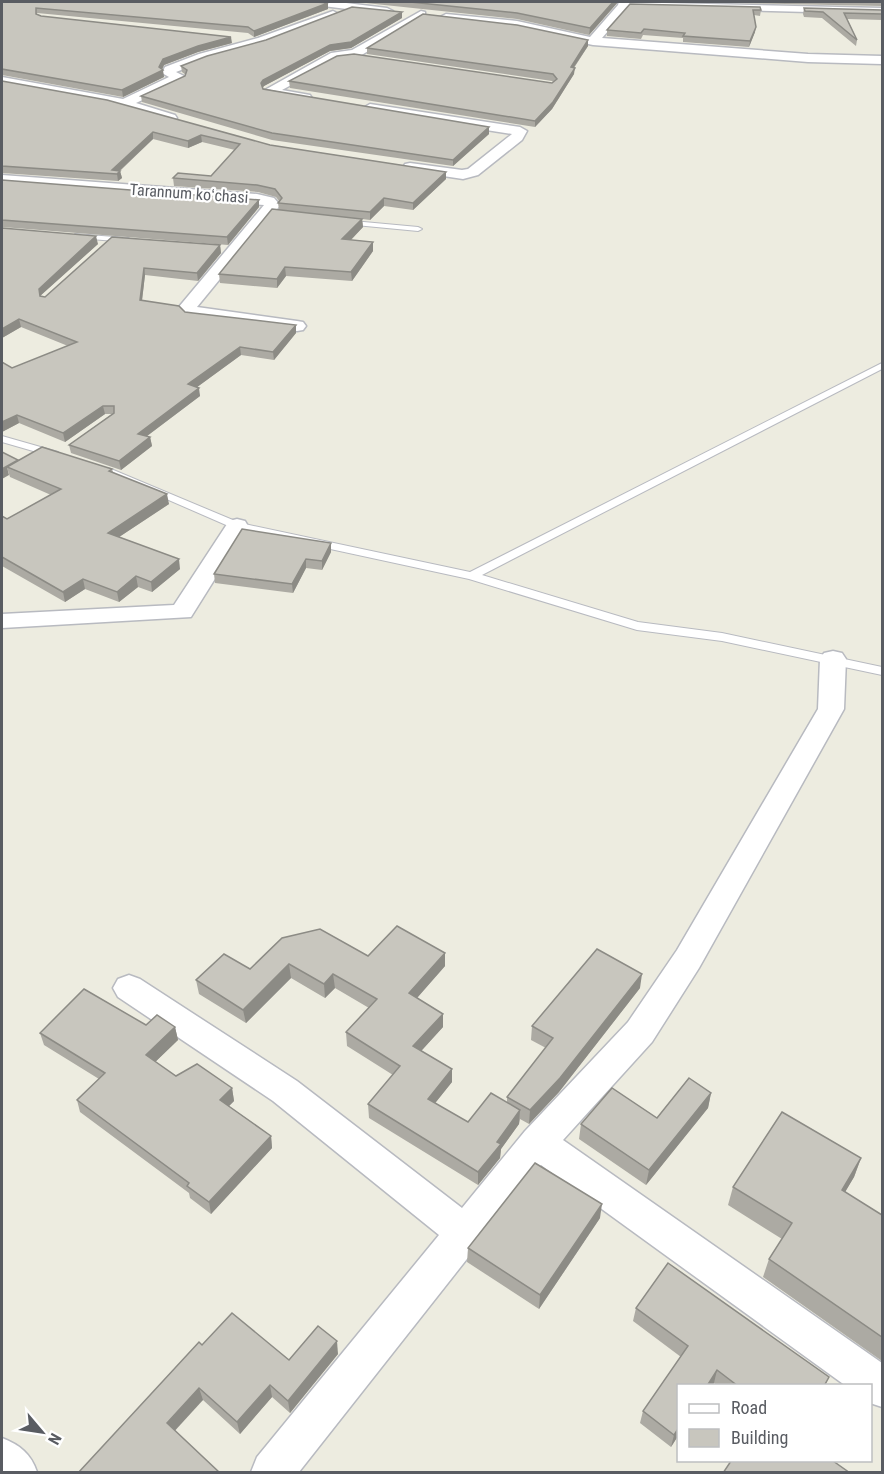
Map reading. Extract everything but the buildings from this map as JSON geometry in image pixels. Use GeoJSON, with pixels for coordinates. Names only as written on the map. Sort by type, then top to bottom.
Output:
{"type":"FeatureCollection","features":[{"type":"Feature","properties":{"kind":"street"},"geometry":{"type":"LineString","coordinates":[[315,2],[517,25],[593,41],[808,58],[882,60]]}},
{"type":"Feature","properties":{"kind":"street"},"geometry":{"type":"LineString","coordinates":[[593,41],[624,6],[624,2],[882,11]]}},
{"type":"Feature","properties":{"kind":"street"},"geometry":{"type":"LineString","coordinates":[[124,104],[180,78],[168,73],[169,70],[203,57],[262,41],[350,7]]}},
{"type":"Feature","properties":{"kind":"street"},"geometry":{"type":"LineString","coordinates":[[315,100],[270,92],[335,56],[354,57],[421,14]]}},
{"type":"Feature","properties":{"kind":"street"},"geometry":{"type":"LineString","coordinates":[[228,37],[262,41]]}},
{"type":"Feature","properties":{"kind":"street"},"geometry":{"type":"LineString","coordinates":[[2,81],[51,88],[124,104],[186,122]]}},
{"type":"Feature","properties":{"kind":"street"},"geometry":{"type":"LineString","coordinates":[[361,106],[520,131],[517,137],[473,172],[463,175],[395,165]]}},
{"type":"Feature","properties":{"kind":"street","name":"Tarannum koʻchasi"},"geometry":{"type":"LineString","coordinates":[[2,180],[257,199],[271,203],[271,214],[232,249],[186,308],[195,314],[297,326]]}},
{"type":"Feature","properties":{"kind":"street"},"geometry":{"type":"LineString","coordinates":[[2,621],[182,612],[237,525]]}},
{"type":"Feature","properties":{"kind":"street"},"geometry":{"type":"LineString","coordinates":[[272,1473],[538,1142],[640,1032],[688,959],[831,709],[833,659]]}},
{"type":"Feature","properties":{"kind":"street"},"geometry":{"type":"LineString","coordinates":[[129,988],[285,1090],[465,1233]]}},
{"type":"Feature","properties":{"kind":"street"},"geometry":{"type":"LineString","coordinates":[[538,1142],[882,1387]]}},
{"type":"Feature","properties":{"kind":"street"},"geometry":{"type":"LineString","coordinates":[[2,1459],[16,1473]]}},
{"type":"Feature","properties":{"kind":"lane"},"geometry":{"type":"LineString","coordinates":[[336,221],[418,229]]}},
{"type":"Feature","properties":{"kind":"lane"},"geometry":{"type":"LineString","coordinates":[[65,235],[134,241]]}},
{"type":"Feature","properties":{"kind":"lane"},"geometry":{"type":"LineString","coordinates":[[103,247],[111,239]]}},
{"type":"Feature","properties":{"kind":"lane"},"geometry":{"type":"LineString","coordinates":[[472,576],[882,366]]}},
{"type":"Feature","properties":{"kind":"lane"},"geometry":{"type":"LineString","coordinates":[[2,439],[64,454]]}},
{"type":"Feature","properties":{"kind":"lane"},"geometry":{"type":"LineString","coordinates":[[99,468],[129,478],[237,525],[472,576],[637,626],[722,637],[882,671]]}}]}
